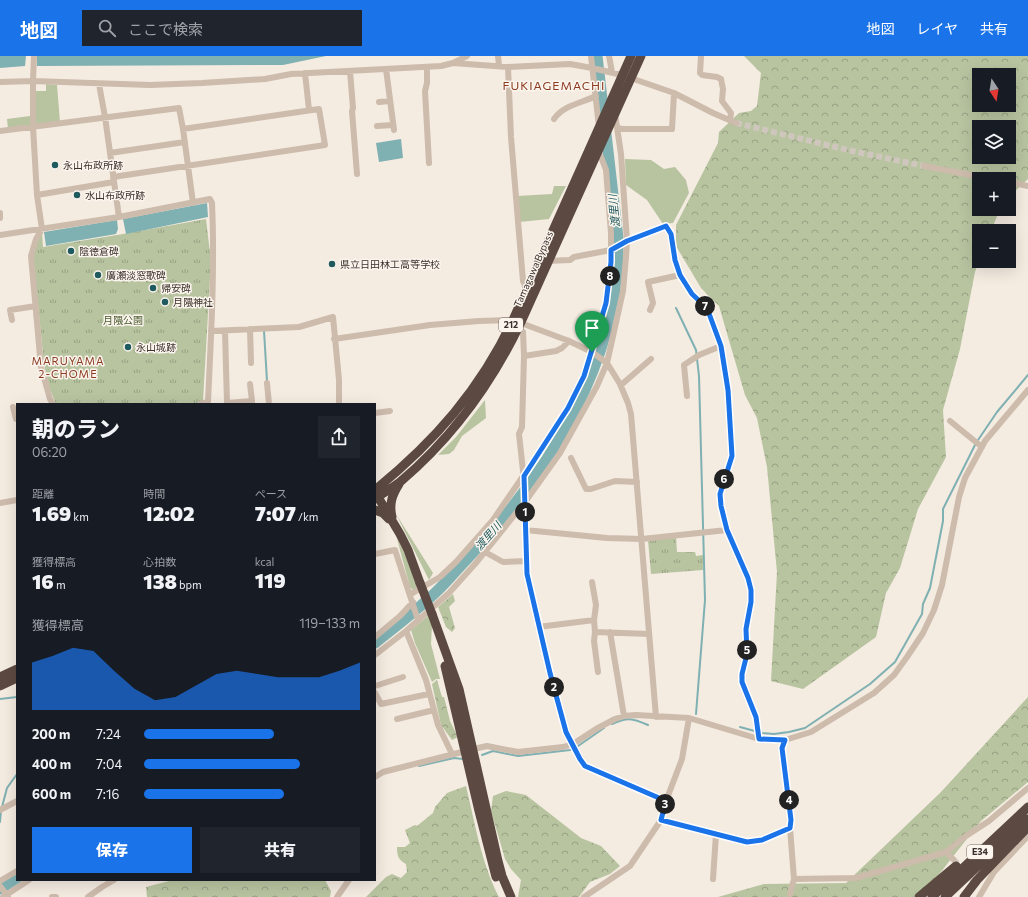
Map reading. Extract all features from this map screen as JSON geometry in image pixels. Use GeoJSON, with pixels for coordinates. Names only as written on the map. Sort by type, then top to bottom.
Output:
{"type":"FeatureCollection","features":[{"type":"Feature","properties":{"kind":"highway","name":"Tamagawa Bypass"},"geometry":{"type":"LineString","coordinates":[[594,150],[602,143],[615,114],[627,76],[631,56]]}},
{"type":"Feature","properties":{"kind":"highway","name":"Tamagawa Bypass"},"geometry":{"type":"LineString","coordinates":[[376,494],[439,432],[487,368],[517,321],[594,150],[600,128],[612,100],[641,56]]}},
{"type":"Feature","properties":{"kind":"highway","name":"Tamagawa Bypass"},"geometry":{"type":"LineString","coordinates":[[376,494],[400,482],[439,444],[471,406],[505,354],[527,290],[544,261]]}},
{"type":"Feature","properties":{"kind":"highway"},"geometry":{"type":"LineString","coordinates":[[393,522],[390,506],[394,492],[400,482]]}},
{"type":"Feature","properties":{"kind":"highway"},"geometry":{"type":"LineString","coordinates":[[376,494],[408,550],[458,689],[498,861],[502,876],[511,897]]}},
{"type":"Feature","properties":{"kind":"highway"},"geometry":{"type":"LineString","coordinates":[[376,510],[383,513],[393,522]]}},
{"type":"Feature","properties":{"kind":"highway"},"geometry":{"type":"LineString","coordinates":[[437,628],[490,856],[504,897]]}},
{"type":"Feature","properties":{"kind":"highway"},"geometry":{"type":"LineString","coordinates":[[0,677],[16,669]]}},
{"type":"Feature","properties":{"kind":"highway"},"geometry":{"type":"LineString","coordinates":[[0,686],[16,678]]}},
{"type":"Feature","properties":{"kind":"highway","name":"E34"},"geometry":{"type":"LineString","coordinates":[[932,897],[1028,807]]}},
{"type":"Feature","properties":{"kind":"highway","name":"E34"},"geometry":{"type":"LineString","coordinates":[[944,897],[1028,819]]}},
{"type":"Feature","properties":{"kind":"highway"},"geometry":{"type":"LineString","coordinates":[[919,897],[1013,820]]}},
{"type":"Feature","properties":{"kind":"highway"},"geometry":{"type":"LineString","coordinates":[[964,897],[1028,826]]}},
{"type":"Feature","properties":{"kind":"street"},"geometry":{"type":"LineString","coordinates":[[34,56],[33,127],[37,195],[42,229],[36,240],[31,256],[41,367],[52,403]]}},
{"type":"Feature","properties":{"kind":"street"},"geometry":{"type":"LineString","coordinates":[[0,82],[33,81],[150,85],[202,83],[265,79],[305,73],[441,66],[453,63],[467,56]]}},
{"type":"Feature","properties":{"kind":"street"},"geometry":{"type":"LineString","coordinates":[[498,56],[499,66]]}},
{"type":"Feature","properties":{"kind":"street"},"geometry":{"type":"LineString","coordinates":[[591,56],[600,128]]}},
{"type":"Feature","properties":{"kind":"street"},"geometry":{"type":"LineString","coordinates":[[609,56],[612,72]]}},
{"type":"Feature","properties":{"kind":"street"},"geometry":{"type":"LineString","coordinates":[[453,63],[508,67],[570,64],[612,72],[627,76],[674,94],[733,122],[731,113],[722,101],[723,89],[721,79],[702,75],[700,73],[701,56]]}},
{"type":"Feature","properties":{"kind":"street"},"geometry":{"type":"LineString","coordinates":[[427,67],[427,83],[425,92],[429,163]]}},
{"type":"Feature","properties":{"kind":"street"},"geometry":{"type":"LineString","coordinates":[[508,67],[511,137],[522,273],[524,285],[527,290]]}},
{"type":"Feature","properties":{"kind":"street"},"geometry":{"type":"LineString","coordinates":[[377,126],[393,128],[386,69]]}},
{"type":"Feature","properties":{"kind":"street"},"geometry":{"type":"LineString","coordinates":[[350,70],[357,174]]}},
{"type":"Feature","properties":{"kind":"street"},"geometry":{"type":"LineString","coordinates":[[305,73],[309,110]]}},
{"type":"Feature","properties":{"kind":"street"},"geometry":{"type":"LineString","coordinates":[[99,84],[119,217]]}},
{"type":"Feature","properties":{"kind":"street"},"geometry":{"type":"LineString","coordinates":[[618,128],[672,129],[674,94]]}},
{"type":"Feature","properties":{"kind":"street"},"geometry":{"type":"LineString","coordinates":[[554,119],[558,112],[596,96]]}},
{"type":"Feature","properties":{"kind":"street"},"geometry":{"type":"LineString","coordinates":[[379,102],[390,101]]}},
{"type":"Feature","properties":{"kind":"street"},"geometry":{"type":"LineString","coordinates":[[0,131],[179,108],[193,203]]}},
{"type":"Feature","properties":{"kind":"street"},"geometry":{"type":"LineString","coordinates":[[37,195],[187,166],[325,145],[319,109],[183,129]]}},
{"type":"Feature","properties":{"kind":"street"},"geometry":{"type":"LineString","coordinates":[[376,654],[406,631],[449,593],[485,552],[525,502],[560,452],[597,386],[607,363],[623,290],[627,241],[618,128],[615,114]]}},
{"type":"Feature","properties":{"kind":"street"},"geometry":{"type":"LineString","coordinates":[[110,153],[185,142]]}},
{"type":"Feature","properties":{"kind":"street"},"geometry":{"type":"LineString","coordinates":[[410,594],[437,580],[456,562],[493,520],[524,478],[568,408],[584,376],[606,303],[611,270],[610,215],[606,170],[601,157],[594,150]]}},
{"type":"Feature","properties":{"kind":"street"},"geometry":{"type":"LineString","coordinates":[[924,166],[972,175]]}},
{"type":"Feature","properties":{"kind":"street"},"geometry":{"type":"LineString","coordinates":[[1016,183],[1028,186]]}},
{"type":"Feature","properties":{"kind":"street"},"geometry":{"type":"LineString","coordinates":[[0,235],[119,217],[210,199],[212,203],[214,246],[208,403]]}},
{"type":"Feature","properties":{"kind":"street"},"geometry":{"type":"LineString","coordinates":[[0,213],[0,218]]}},
{"type":"Feature","properties":{"kind":"street"},"geometry":{"type":"LineString","coordinates":[[544,261],[570,260],[574,257],[611,250],[627,241],[666,226],[671,234],[675,260],[680,275],[692,294],[707,308],[721,346],[728,390],[732,456],[720,494],[721,506],[727,530],[748,578],[751,590],[751,602],[746,629],[747,654],[742,682],[756,717],[759,735]]}},
{"type":"Feature","properties":{"kind":"street"},"geometry":{"type":"LineString","coordinates":[[650,310],[653,303],[648,282],[680,275]]}},
{"type":"Feature","properties":{"kind":"street"},"geometry":{"type":"LineString","coordinates":[[12,320],[10,310],[36,306]]}},
{"type":"Feature","properties":{"kind":"street"},"geometry":{"type":"LineString","coordinates":[[211,330],[226,331],[299,327],[333,317],[339,380],[339,403]]}},
{"type":"Feature","properties":{"kind":"street"},"geometry":{"type":"LineString","coordinates":[[334,338],[479,321],[517,321],[569,341],[592,352],[607,363],[621,385],[631,414],[656,717]]}},
{"type":"Feature","properties":{"kind":"street"},"geometry":{"type":"LineString","coordinates":[[250,329],[251,363]]}},
{"type":"Feature","properties":{"kind":"street"},"geometry":{"type":"LineString","coordinates":[[226,331],[227,403]]}},
{"type":"Feature","properties":{"kind":"street"},"geometry":{"type":"LineString","coordinates":[[523,332],[524,356],[522,427],[519,434],[524,478],[527,574],[538,627],[566,732],[585,766],[666,801]]}},
{"type":"Feature","properties":{"kind":"street"},"geometry":{"type":"LineString","coordinates":[[524,356],[556,351],[562,348],[569,341]]}},
{"type":"Feature","properties":{"kind":"street"},"geometry":{"type":"LineString","coordinates":[[687,396],[684,365],[721,346]]}},
{"type":"Feature","properties":{"kind":"street"},"geometry":{"type":"LineString","coordinates":[[621,385],[651,359]]}},
{"type":"Feature","properties":{"kind":"street"},"geometry":{"type":"LineString","coordinates":[[267,383],[269,403]]}},
{"type":"Feature","properties":{"kind":"street"},"geometry":{"type":"LineString","coordinates":[[240,403],[252,402],[250,384]]}},
{"type":"Feature","properties":{"kind":"street"},"geometry":{"type":"LineString","coordinates":[[478,748],[487,746],[518,752],[574,747],[596,729],[615,719],[624,716],[636,715],[689,718],[785,740],[811,732],[874,693],[894,675],[923,633],[934,610],[942,585],[959,497],[965,478],[979,445],[1028,390]]}},
{"type":"Feature","properties":{"kind":"street"},"geometry":{"type":"LineString","coordinates":[[13,407],[16,419]]}},
{"type":"Feature","properties":{"kind":"street"},"geometry":{"type":"LineString","coordinates":[[376,413],[390,411]]}},
{"type":"Feature","properties":{"kind":"street"},"geometry":{"type":"LineString","coordinates":[[950,421],[979,445]]}},
{"type":"Feature","properties":{"kind":"street"},"geometry":{"type":"LineString","coordinates":[[571,458],[586,489],[591,489],[615,481],[637,482]]}},
{"type":"Feature","properties":{"kind":"street"},"geometry":{"type":"LineString","coordinates":[[0,503],[16,500]]}},
{"type":"Feature","properties":{"kind":"street"},"geometry":{"type":"LineString","coordinates":[[525,530],[607,538],[642,539],[727,530]]}},
{"type":"Feature","properties":{"kind":"street"},"geometry":{"type":"LineString","coordinates":[[376,554],[395,550],[418,620]]}},
{"type":"Feature","properties":{"kind":"street"},"geometry":{"type":"LineString","coordinates":[[485,552],[503,562],[527,561]]}},
{"type":"Feature","properties":{"kind":"street"},"geometry":{"type":"LineString","coordinates":[[592,582],[596,604],[594,641],[598,672]]}},
{"type":"Feature","properties":{"kind":"street"},"geometry":{"type":"LineString","coordinates":[[376,636],[400,616],[413,602]]}},
{"type":"Feature","properties":{"kind":"street"},"geometry":{"type":"LineString","coordinates":[[538,627],[594,620]]}},
{"type":"Feature","properties":{"kind":"street"},"geometry":{"type":"LineString","coordinates":[[406,631],[426,680],[438,726],[452,754]]}},
{"type":"Feature","properties":{"kind":"street"},"geometry":{"type":"LineString","coordinates":[[595,632],[649,634]]}},
{"type":"Feature","properties":{"kind":"street"},"geometry":{"type":"LineString","coordinates":[[610,632],[624,716]]}},
{"type":"Feature","properties":{"kind":"street"},"geometry":{"type":"LineString","coordinates":[[376,686],[403,677]]}},
{"type":"Feature","properties":{"kind":"street"},"geometry":{"type":"LineString","coordinates":[[376,695],[381,704],[429,694]]}},
{"type":"Feature","properties":{"kind":"street"},"geometry":{"type":"LineString","coordinates":[[397,719],[434,710]]}},
{"type":"Feature","properties":{"kind":"street"},"geometry":{"type":"LineString","coordinates":[[584,897],[630,866],[661,820],[666,801],[682,759],[689,718]]}},
{"type":"Feature","properties":{"kind":"street"},"geometry":{"type":"LineString","coordinates":[[785,740],[782,748],[791,820],[790,828],[794,879],[790,894]]}},
{"type":"Feature","properties":{"kind":"street"},"geometry":{"type":"LineString","coordinates":[[376,776],[383,772],[462,752]]}},
{"type":"Feature","properties":{"kind":"street"},"geometry":{"type":"LineString","coordinates":[[794,879],[856,878],[946,852],[989,820],[1028,788]]}},
{"type":"Feature","properties":{"kind":"street"},"geometry":{"type":"LineString","coordinates":[[3,809],[16,802]]}},
{"type":"Feature","properties":{"kind":"street"},"geometry":{"type":"LineString","coordinates":[[661,820],[747,842],[762,840],[790,828]]}},
{"type":"Feature","properties":{"kind":"street"},"geometry":{"type":"LineString","coordinates":[[713,879],[716,834]]}},
{"type":"Feature","properties":{"kind":"street"},"geometry":{"type":"LineString","coordinates":[[979,897],[980,888],[1028,836]]}},
{"type":"Feature","properties":{"kind":"street"},"geometry":{"type":"LineString","coordinates":[[946,852],[953,859]]}},
{"type":"Feature","properties":{"kind":"street"},"geometry":{"type":"LineString","coordinates":[[0,881],[16,872]]}},
{"type":"Feature","properties":{"kind":"street"},"geometry":{"type":"LineString","coordinates":[[0,886],[6,896],[28,881]]}},
{"type":"Feature","properties":{"kind":"street"},"geometry":{"type":"LineString","coordinates":[[88,897],[112,881]]}},
{"type":"Feature","properties":{"kind":"street"},"geometry":{"type":"LineString","coordinates":[[337,897],[348,881]]}},
{"type":"Feature","properties":{"kind":"green space"},"geometry":{"type":"Polygon","coordinates":[[[744,56],[1028,56],[1028,179],[1016,190],[1016,172],[972,172],[972,216],[997,216],[994,224],[972,224],[972,268],[976,268],[960,349],[943,410],[946,457],[918,509],[900,568],[886,593],[876,637],[803,689],[771,681],[777,572],[767,467],[757,418],[745,395],[719,306],[701,288],[676,246],[676,225],[718,143],[719,132],[739,113],[751,111],[757,106],[761,73],[744,56]]]}},
{"type":"Feature","properties":{"kind":"green space"},"geometry":{"type":"Polygon","coordinates":[[[46,84],[57,85],[60,122],[34,126],[34,91],[46,91],[46,84]]]}},
{"type":"Feature","properties":{"kind":"green space"},"geometry":{"type":"Polygon","coordinates":[[[30,116],[30,126],[8,129],[7,119],[30,116]]]}},
{"type":"Feature","properties":{"kind":"green space"},"geometry":{"type":"Polygon","coordinates":[[[625,159],[651,160],[664,169],[675,167],[686,180],[689,193],[673,223],[663,224],[647,200],[626,185],[625,159]]]}},
{"type":"Feature","properties":{"kind":"green space"},"geometry":{"type":"Polygon","coordinates":[[[554,186],[566,186],[549,219],[519,222],[517,196],[552,194],[554,186]]]}},
{"type":"Feature","properties":{"kind":"green space","name":"月隈公園"},"geometry":{"type":"Polygon","coordinates":[[[206,219],[211,261],[203,401],[196,403],[56,403],[49,387],[44,364],[33,256],[37,241],[42,233],[43,247],[206,219]]]}},
{"type":"Feature","properties":{"kind":"green space"},"geometry":{"type":"Polygon","coordinates":[[[485,400],[486,418],[462,436],[454,450],[449,454],[438,455],[456,437],[485,400]]]}},
{"type":"Feature","properties":{"kind":"green space"},"geometry":{"type":"Polygon","coordinates":[[[396,514],[433,573],[429,580],[396,514]]]}},
{"type":"Feature","properties":{"kind":"green space"},"geometry":{"type":"Polygon","coordinates":[[[676,537],[677,552],[695,552],[696,556],[703,555],[703,570],[651,574],[648,540],[676,537]]]}},
{"type":"Feature","properties":{"kind":"green space"},"geometry":{"type":"Polygon","coordinates":[[[397,539],[409,562],[418,588],[413,590],[410,587],[397,539]]]}},
{"type":"Feature","properties":{"kind":"green space"},"geometry":{"type":"Polygon","coordinates":[[[453,594],[455,601],[449,607],[455,628],[452,632],[446,627],[438,607],[453,594]]]}},
{"type":"Feature","properties":{"kind":"green space"},"geometry":{"type":"Polygon","coordinates":[[[429,615],[432,625],[431,644],[440,679],[436,679],[432,682],[411,630],[429,615]]]}},
{"type":"Feature","properties":{"kind":"green space"},"geometry":{"type":"Polygon","coordinates":[[[437,680],[442,697],[444,697],[450,721],[458,737],[452,740],[441,725],[432,684],[437,680]]]}},
{"type":"Feature","properties":{"kind":"green space"},"geometry":{"type":"Polygon","coordinates":[[[1028,697],[1028,782],[981,821],[933,882],[913,897],[718,897],[764,884],[846,883],[941,792],[1028,697]]]}},
{"type":"Feature","properties":{"kind":"green space"},"geometry":{"type":"Polygon","coordinates":[[[466,786],[483,856],[499,897],[366,897],[386,877],[392,874],[401,878],[407,872],[406,864],[399,858],[397,850],[397,847],[405,847],[410,843],[405,830],[415,825],[417,826],[433,813],[435,807],[447,793],[466,786]]]}},
{"type":"Feature","properties":{"kind":"green space"},"geometry":{"type":"Polygon","coordinates":[[[506,791],[526,795],[581,838],[601,846],[620,866],[610,874],[590,882],[579,897],[518,897],[521,880],[511,869],[505,859],[491,811],[493,796],[506,791]]]}},
{"type":"Feature","properties":{"kind":"green space"},"geometry":{"type":"Polygon","coordinates":[[[169,881],[326,881],[331,891],[330,897],[147,897],[146,887],[169,881]]]}},
{"type":"Feature","properties":{"kind":"water"},"geometry":{"type":"Polygon","coordinates":[[[0,56],[26,56],[25,66],[0,68],[0,56]]]}},
{"type":"Feature","properties":{"kind":"water"},"geometry":{"type":"Polygon","coordinates":[[[37,56],[326,56],[283,65],[37,66],[37,56]]]}},
{"type":"Feature","properties":{"kind":"water"},"geometry":{"type":"Polygon","coordinates":[[[596,71],[604,73],[606,94],[601,106],[596,71]]]}},
{"type":"Feature","properties":{"kind":"water"},"geometry":{"type":"Polygon","coordinates":[[[401,139],[403,158],[379,162],[376,143],[401,139]]]}},
{"type":"Feature","properties":{"kind":"water"},"geometry":{"type":"Polygon","coordinates":[[[207,203],[208,217],[126,234],[123,219],[207,203]]]}},
{"type":"Feature","properties":{"kind":"water"},"geometry":{"type":"Polygon","coordinates":[[[117,220],[118,229],[116,234],[46,246],[44,232],[117,220]]]}},
{"type":"Feature","properties":{"kind":"waterway","name":"渡里川"},"geometry":{"type":"LineString","coordinates":[[376,642],[428,600],[498,525],[526,489],[552,451],[574,412],[593,370],[607,327],[616,283],[618,238],[597,56]]}},
{"type":"Feature","properties":{"kind":"waterway"},"geometry":{"type":"LineString","coordinates":[[676,308],[696,350],[699,376],[705,600],[696,714]]}},
{"type":"Feature","properties":{"kind":"waterway"},"geometry":{"type":"LineString","coordinates":[[264,331],[267,381]]}},
{"type":"Feature","properties":{"kind":"waterway"},"geometry":{"type":"LineString","coordinates":[[740,727],[762,733],[774,734],[805,728],[870,684],[895,662],[922,614],[923,604],[930,588],[943,521],[943,509],[976,443],[997,412],[1028,375]]}},
{"type":"Feature","properties":{"kind":"waterway"},"geometry":{"type":"LineString","coordinates":[[0,699],[16,697]]}},
{"type":"Feature","properties":{"kind":"waterway"},"geometry":{"type":"LineString","coordinates":[[612,724],[630,719],[648,725]]}},
{"type":"Feature","properties":{"kind":"waterway"},"geometry":{"type":"LineString","coordinates":[[482,755],[493,751],[518,756],[570,750],[604,728]]}},
{"type":"Feature","properties":{"kind":"waterway"},"geometry":{"type":"LineString","coordinates":[[419,766],[454,758],[463,759]]}},
{"type":"Feature","properties":{"kind":"waterway"},"geometry":{"type":"LineString","coordinates":[[2,807],[7,788],[16,775]]}},
{"type":"Feature","properties":{"kind":"waterway"},"geometry":{"type":"LineString","coordinates":[[0,822],[1,811]]}},
{"type":"Feature","properties":{"kind":"waterway","name":"渡里川"},"geometry":{"type":"LineString","coordinates":[[0,889],[16,879]]}},
{"type":"Feature","properties":{"kind":"tunnel"},"geometry":{"type":"LineString","coordinates":[[736,123],[852,151],[924,166]]}},
{"type":"Feature","properties":{"kind":"tunnel"},"geometry":{"type":"LineString","coordinates":[[953,859],[978,886]]}},
{"type":"Feature","properties":{"kind":"place","name":"永山布政所跡"},"geometry":{"type":"Point","coordinates":[55,165]}},
{"type":"Feature","properties":{"kind":"place","name":"水山布政所跡"},"geometry":{"type":"Point","coordinates":[77,195]}},
{"type":"Feature","properties":{"kind":"place","name":"陰徳倉碑"},"geometry":{"type":"Point","coordinates":[71,251]}},
{"type":"Feature","properties":{"kind":"place","name":"県立日田林工高等学校"},"geometry":{"type":"Point","coordinates":[332,264]}},
{"type":"Feature","properties":{"kind":"place","name":"廣瀬淡窓歌碑"},"geometry":{"type":"Point","coordinates":[98,275]}},
{"type":"Feature","properties":{"kind":"place","name":"帰安碑"},"geometry":{"type":"Point","coordinates":[153,288]}},
{"type":"Feature","properties":{"kind":"place","name":"月隈神社"},"geometry":{"type":"Point","coordinates":[165,302]}},
{"type":"Feature","properties":{"kind":"place","name":"永山城跡"},"geometry":{"type":"Point","coordinates":[128,347]}},
{"type":"Feature","properties":{"kind":"district","name":"FUKIAGEMACHI"},"geometry":{"type":"Point","coordinates":[554,86]}},
{"type":"Feature","properties":{"kind":"district","name":"MARUYAMA 2-CHOME"},"geometry":{"type":"Point","coordinates":[68,367]}},
{"type":"Feature","properties":{"kind":"route"},"geometry":{"type":"LineString","coordinates":[[666,226],[671,234],[675,260],[680,275],[692,294],[707,308],[721,346],[728,390],[732,456],[720,494],[721,506],[727,530],[748,578],[751,590],[751,602],[746,629],[747,654],[742,674],[742,682],[756,717],[759,729],[759,739],[785,740],[782,748],[791,820],[790,828],[762,840],[747,842],[661,820],[666,801],[585,766],[566,732],[538,627],[527,574],[524,476],[568,408],[584,376],[592,352],[606,303],[609,285],[611,250],[627,241],[666,226]]}}]}
